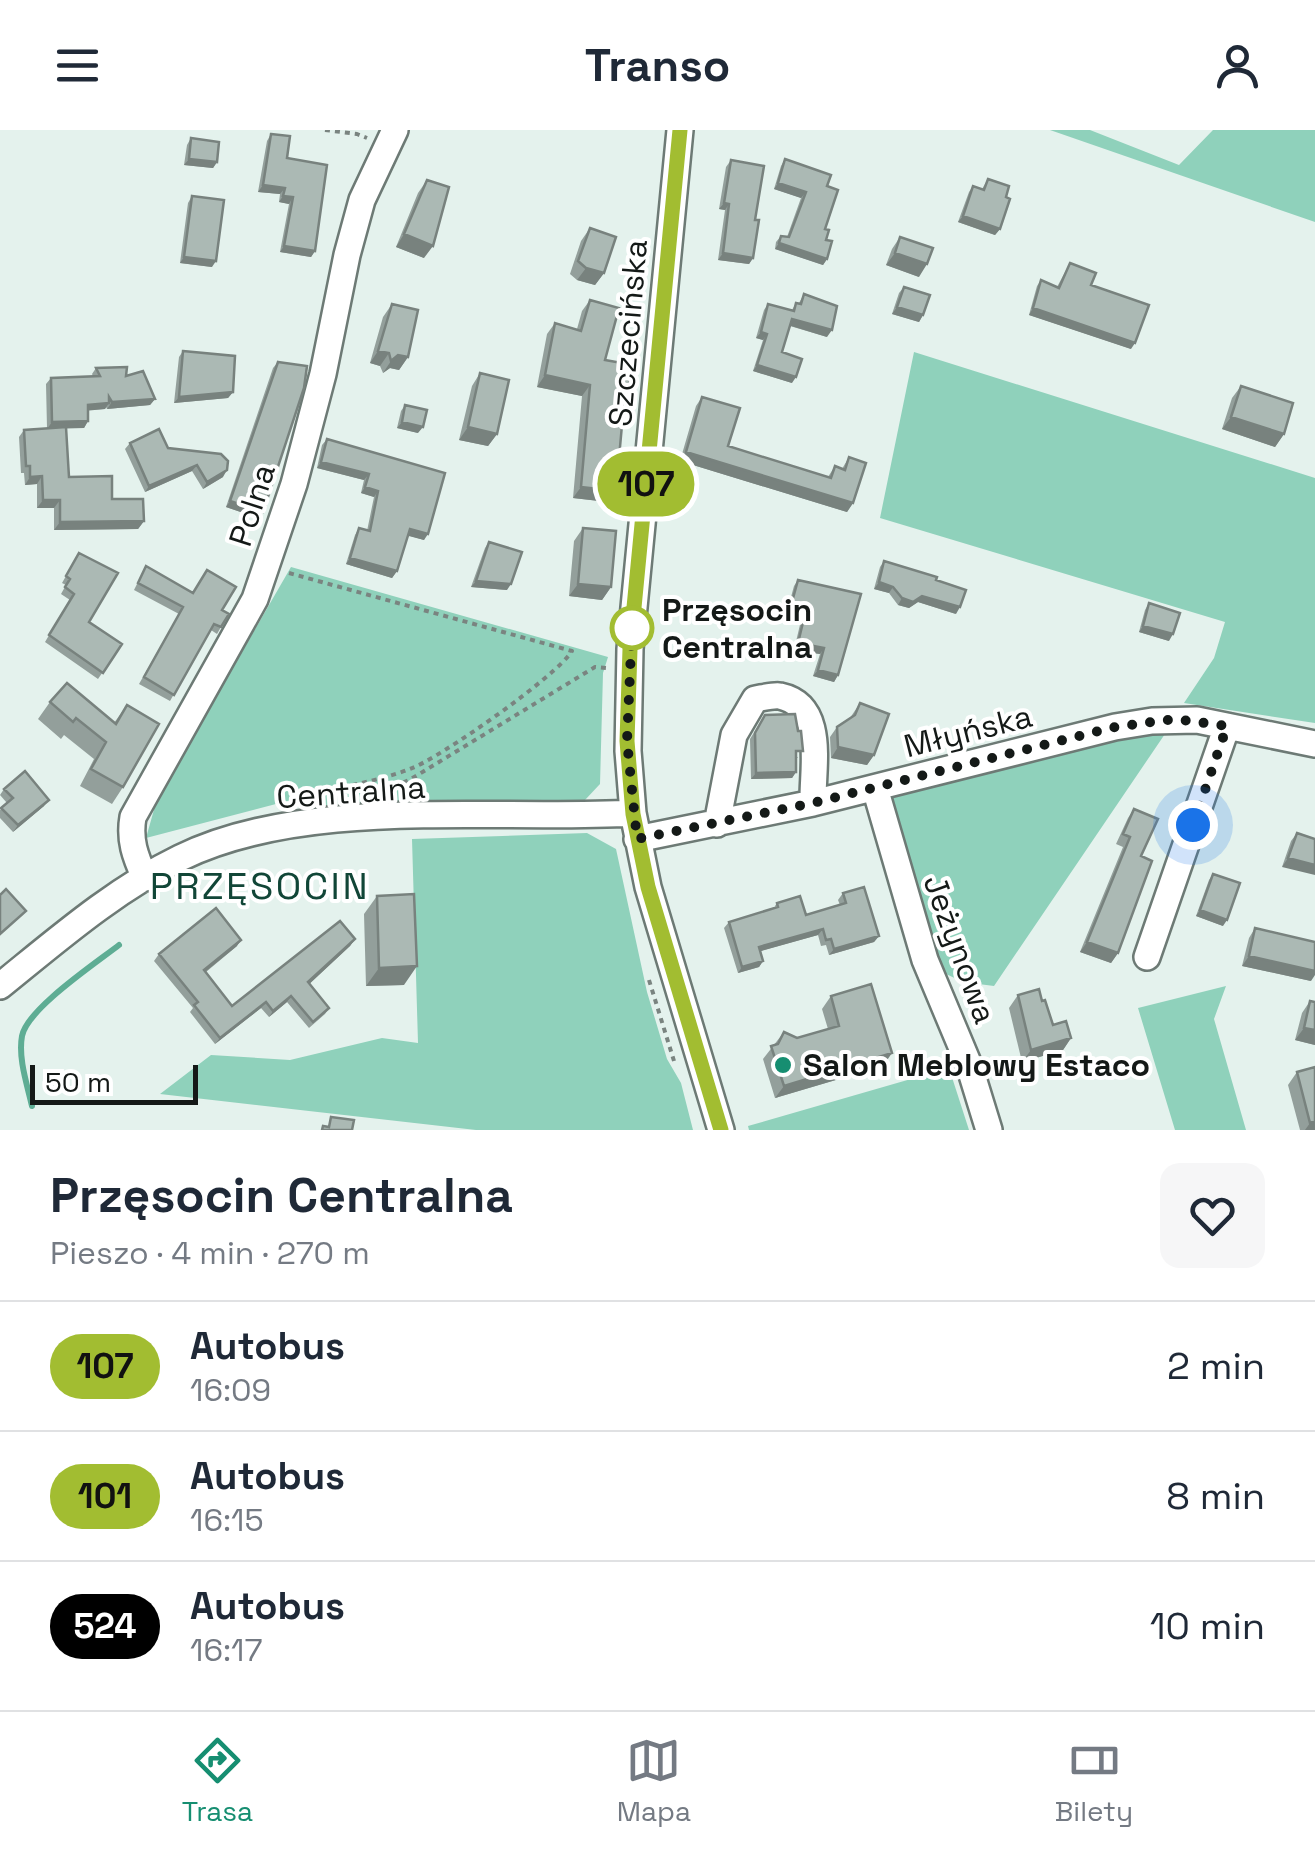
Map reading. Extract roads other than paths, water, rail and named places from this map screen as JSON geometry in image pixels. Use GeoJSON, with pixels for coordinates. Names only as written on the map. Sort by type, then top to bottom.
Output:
{"type":"FeatureCollection","features":[{"type":"Feature","properties":{"kind":"street","name":"Szczecińska"},"geometry":{"type":"LineString","coordinates":[[680,130],[628,680],[627,741],[635,826],[652,900],[721,1130]]}},
{"type":"Feature","properties":{"kind":"street","name":"Polna"},"geometry":{"type":"LineString","coordinates":[[145,878],[134,854],[130,833],[133,816],[255,599],[294,484],[362,200],[390,138]]}},
{"type":"Feature","properties":{"kind":"street"},"geometry":{"type":"LineString","coordinates":[[716,824],[734,735],[755,699],[780,696],[808,714],[813,727],[813,803]]}},
{"type":"Feature","properties":{"kind":"street","name":"Młyńska"},"geometry":{"type":"LineString","coordinates":[[635,826],[716,824],[1134,724],[1175,719],[1315,744]]}},
{"type":"Feature","properties":{"kind":"street"},"geometry":{"type":"LineString","coordinates":[[1147,957],[1227,726]]}},
{"type":"Feature","properties":{"kind":"street","name":"Jeżynowa"},"geometry":{"type":"LineString","coordinates":[[887,785],[925,960],[969,1065],[988,1130]]}},
{"type":"Feature","properties":{"kind":"street","name":"Centralna"},"geometry":{"type":"LineString","coordinates":[[4,976],[145,878],[208,846],[297,824],[357,818],[635,826]]}},
{"type":"Feature","properties":{"kind":"waterway"},"geometry":{"type":"LineString","coordinates":[[32,1106],[21,1053],[27,1025],[64,987],[119,945]]}},
{"type":"Feature","properties":{"kind":"place","name":"Przęsocin Centralna"},"geometry":{"type":"Point","coordinates":[632,628]}},
{"type":"Feature","properties":{"kind":"place","name":"Salon Meblowy Estaco"},"geometry":{"type":"Point","coordinates":[783,1065]}},
{"type":"Feature","properties":{"kind":"district","name":"PRZĘSOCIN"},"geometry":{"type":"Point","coordinates":[260,886]}}]}
